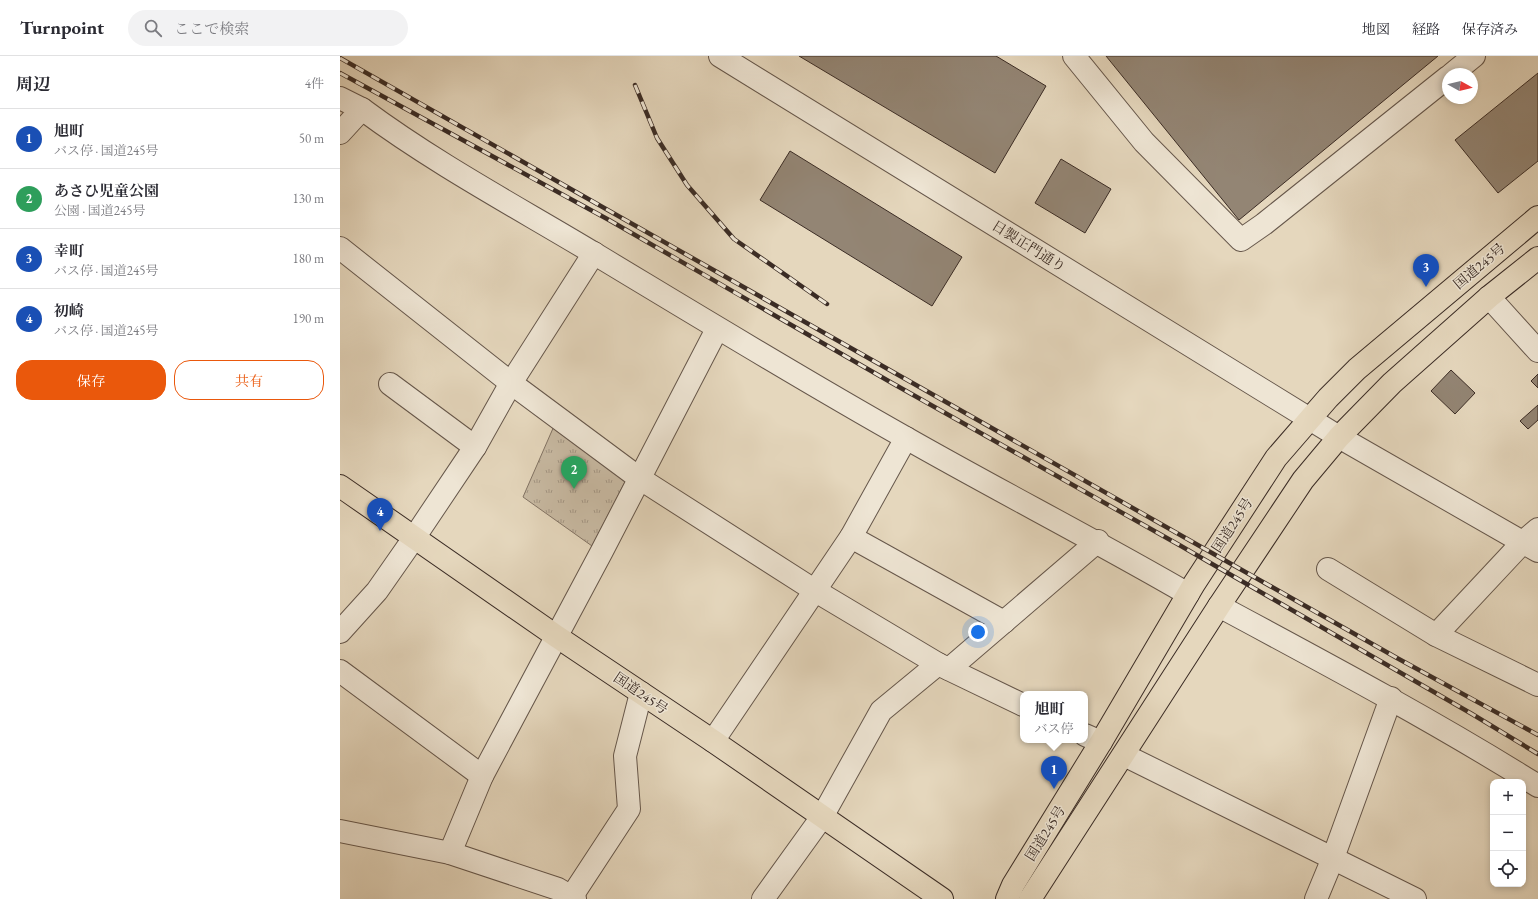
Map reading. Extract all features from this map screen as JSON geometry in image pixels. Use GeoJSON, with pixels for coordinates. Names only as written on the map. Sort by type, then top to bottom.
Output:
{"type":"FeatureCollection","features":[{"type":"Feature","properties":{"kind":"highway","name":"国道245号"},"geometry":{"type":"LineString","coordinates":[[1006,899],[1093,738],[1276,458],[1356,369],[1538,217]]}},
{"type":"Feature","properties":{"kind":"highway","name":"国道245号"},"geometry":{"type":"LineString","coordinates":[[1030,899],[1219,606],[1303,480],[1339,437],[1392,383],[1489,297],[1538,258]]}},
{"type":"Feature","properties":{"kind":"highway","name":"国道245号"},"geometry":{"type":"LineString","coordinates":[[340,486],[556,636],[713,741],[942,899]]}},
{"type":"Feature","properties":{"kind":"street","name":"日製正門通り"},"geometry":{"type":"LineString","coordinates":[[720,56],[1339,437],[1533,541]]}},
{"type":"Feature","properties":{"kind":"street"},"geometry":{"type":"LineString","coordinates":[[1074,56],[1144,142],[1242,240],[1442,82]]}},
{"type":"Feature","properties":{"kind":"street"},"geometry":{"type":"LineString","coordinates":[[1459,68],[1474,56]]}},
{"type":"Feature","properties":{"kind":"street"},"geometry":{"type":"LineString","coordinates":[[340,98],[362,109],[399,137],[444,165],[594,253],[717,329],[906,438],[1098,541],[1188,594]]}},
{"type":"Feature","properties":{"kind":"street"},"geometry":{"type":"LineString","coordinates":[[340,133],[362,109]]}},
{"type":"Feature","properties":{"kind":"street"},"geometry":{"type":"LineString","coordinates":[[340,248],[510,383],[639,478],[814,590],[944,666],[1020,703]]}},
{"type":"Feature","properties":{"kind":"street"},"geometry":{"type":"LineString","coordinates":[[340,632],[377,591],[414,538],[475,446],[510,383],[594,253]]}},
{"type":"Feature","properties":{"kind":"street"},"geometry":{"type":"LineString","coordinates":[[1489,297],[1538,351]]}},
{"type":"Feature","properties":{"kind":"street"},"geometry":{"type":"LineString","coordinates":[[450,853],[482,776],[602,551],[717,329]]}},
{"type":"Feature","properties":{"kind":"street"},"geometry":{"type":"LineString","coordinates":[[390,384],[475,446]]}},
{"type":"Feature","properties":{"kind":"street"},"geometry":{"type":"LineString","coordinates":[[713,741],[851,537],[906,438]]}},
{"type":"Feature","properties":{"kind":"street"},"geometry":{"type":"LineString","coordinates":[[851,537],[1004,622]]}},
{"type":"Feature","properties":{"kind":"street"},"geometry":{"type":"LineString","coordinates":[[763,899],[822,817],[882,710],[1004,622],[1098,541]]}},
{"type":"Feature","properties":{"kind":"street"},"geometry":{"type":"LineString","coordinates":[[1436,635],[1533,541]]}},
{"type":"Feature","properties":{"kind":"street"},"geometry":{"type":"LineString","coordinates":[[1328,569],[1436,635],[1538,685]]}},
{"type":"Feature","properties":{"kind":"street"},"geometry":{"type":"LineString","coordinates":[[1219,606],[1391,698],[1464,740],[1538,786]]}},
{"type":"Feature","properties":{"kind":"street"},"geometry":{"type":"LineString","coordinates":[[340,671],[482,776]]}},
{"type":"Feature","properties":{"kind":"street"},"geometry":{"type":"LineString","coordinates":[[340,831],[450,853],[558,889],[572,898],[629,809],[625,756],[641,693]]}},
{"type":"Feature","properties":{"kind":"street"},"geometry":{"type":"LineString","coordinates":[[1316,899],[1333,858],[1391,698]]}},
{"type":"Feature","properties":{"kind":"street"},"geometry":{"type":"LineString","coordinates":[[1124,755],[1415,899]]}},
{"type":"Feature","properties":{"kind":"green space"},"geometry":{"type":"Polygon","coordinates":[[[554,426],[626,480],[592,546],[523,497],[554,426]]]}},
{"type":"Feature","properties":{"kind":"building"},"geometry":{"type":"Polygon","coordinates":[[[799,56],[996,56],[1046,86],[995,173],[799,56]]]}},
{"type":"Feature","properties":{"kind":"building"},"geometry":{"type":"Polygon","coordinates":[[[1106,56],[1438,56],[1239,220],[1106,56]]]}},
{"type":"Feature","properties":{"kind":"building"},"geometry":{"type":"Polygon","coordinates":[[[1538,73],[1538,161],[1498,193],[1455,140],[1538,73]]]}},
{"type":"Feature","properties":{"kind":"building"},"geometry":{"type":"Polygon","coordinates":[[[790,151],[962,257],[932,306],[760,200],[790,151]]]}},
{"type":"Feature","properties":{"kind":"building"},"geometry":{"type":"Polygon","coordinates":[[[1061,159],[1111,189],[1085,233],[1035,203],[1061,159]]]}},
{"type":"Feature","properties":{"kind":"building"},"geometry":{"type":"Polygon","coordinates":[[[1451,370],[1475,393],[1455,414],[1431,391],[1451,370]]]}},
{"type":"Feature","properties":{"kind":"building"},"geometry":{"type":"Polygon","coordinates":[[[1538,374],[1538,388],[1531,381],[1538,374]]]}},
{"type":"Feature","properties":{"kind":"building"},"geometry":{"type":"Polygon","coordinates":[[[1538,405],[1538,420],[1528,429],[1520,421],[1538,405]]]}},
{"type":"Feature","properties":{"kind":"railway"},"geometry":{"type":"LineString","coordinates":[[340,58],[1397,658],[1538,735]]}},
{"type":"Feature","properties":{"kind":"railway"},"geometry":{"type":"LineString","coordinates":[[340,73],[609,220],[892,383],[1181,546],[1472,714],[1538,754]]}},
{"type":"Feature","properties":{"kind":"railway"},"geometry":{"type":"LineString","coordinates":[[635,85],[657,138],[687,185],[734,239],[827,304]]}},
{"type":"Feature","properties":{"kind":"place","name":"幸町"},"geometry":{"type":"Point","coordinates":[1426,287]}},
{"type":"Feature","properties":{"kind":"place","name":"あさひ児童公園"},"geometry":{"type":"Point","coordinates":[574,489]}},
{"type":"Feature","properties":{"kind":"place","name":"初崎"},"geometry":{"type":"Point","coordinates":[380,531]}},
{"type":"Feature","properties":{"kind":"place","name":"旭町"},"geometry":{"type":"Point","coordinates":[1054,789]}}]}
